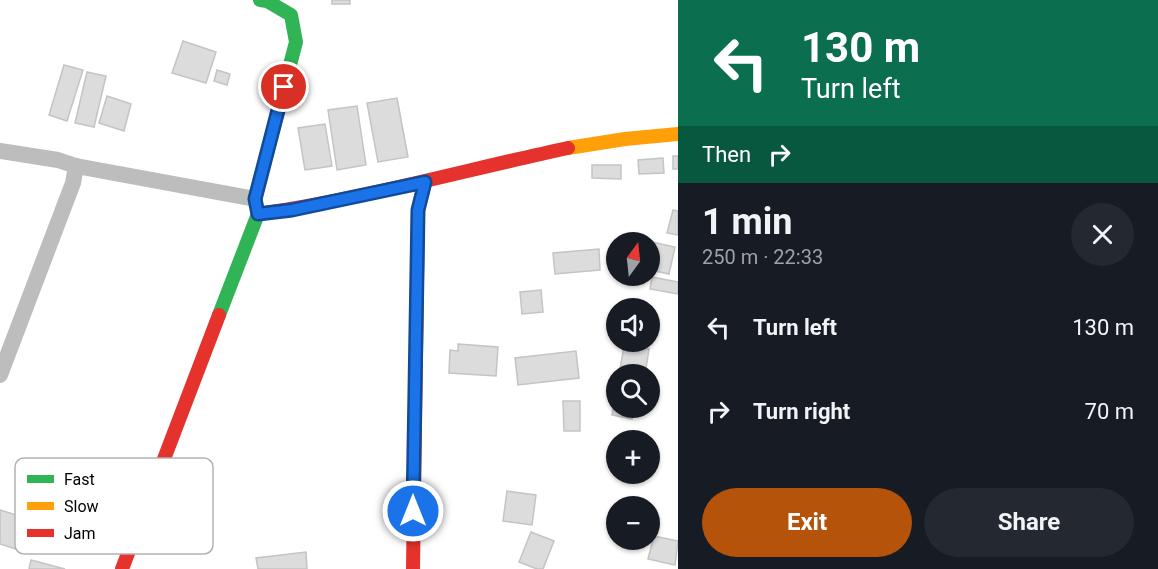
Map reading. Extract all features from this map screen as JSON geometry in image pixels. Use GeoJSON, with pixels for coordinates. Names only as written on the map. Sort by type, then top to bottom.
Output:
{"type":"FeatureCollection","features":[{"type":"Feature","properties":{"kind":"street"},"geometry":{"type":"LineString","coordinates":[[163,458],[257,206],[296,42],[291,15],[267,1],[260,0]]}},
{"type":"Feature","properties":{"kind":"street"},"geometry":{"type":"LineString","coordinates":[[0,151],[58,160],[257,206],[292,210],[425,182],[572,146],[678,134]]}},
{"type":"Feature","properties":{"kind":"street"},"geometry":{"type":"LineString","coordinates":[[0,375],[73,183],[76,166]]}},
{"type":"Feature","properties":{"kind":"street"},"geometry":{"type":"LineString","coordinates":[[413,569],[418,210],[425,182]]}},
{"type":"Feature","properties":{"kind":"street"},"geometry":{"type":"LineString","coordinates":[[122,569],[128,554]]}},
{"type":"Feature","properties":{"kind":"building"},"geometry":{"type":"Polygon","coordinates":[[[332,0],[350,0],[350,4],[332,4],[332,0]]]}},
{"type":"Feature","properties":{"kind":"building"},"geometry":{"type":"Polygon","coordinates":[[[183,41],[216,52],[206,83],[172,73],[183,41]]]}},
{"type":"Feature","properties":{"kind":"building"},"geometry":{"type":"Polygon","coordinates":[[[64,65],[83,70],[67,121],[49,115],[64,65]]]}},
{"type":"Feature","properties":{"kind":"building"},"geometry":{"type":"Polygon","coordinates":[[[217,70],[230,74],[227,85],[214,81],[217,70]]]}},
{"type":"Feature","properties":{"kind":"building"},"geometry":{"type":"Polygon","coordinates":[[[87,72],[106,76],[94,127],[75,123],[87,72]]]}},
{"type":"Feature","properties":{"kind":"building"},"geometry":{"type":"Polygon","coordinates":[[[107,96],[131,104],[124,131],[99,123],[107,96]]]}},
{"type":"Feature","properties":{"kind":"building"},"geometry":{"type":"Polygon","coordinates":[[[397,98],[408,157],[378,162],[367,103],[397,98]]]}},
{"type":"Feature","properties":{"kind":"building"},"geometry":{"type":"Polygon","coordinates":[[[357,106],[366,165],[337,170],[328,110],[357,106]]]}},
{"type":"Feature","properties":{"kind":"building"},"geometry":{"type":"Polygon","coordinates":[[[325,124],[332,166],[305,170],[298,128],[325,124]]]}},
{"type":"Feature","properties":{"kind":"building"},"geometry":{"type":"Polygon","coordinates":[[[673,156],[678,156],[678,169],[673,169],[673,156]]]}},
{"type":"Feature","properties":{"kind":"building"},"geometry":{"type":"Polygon","coordinates":[[[663,158],[664,173],[639,174],[638,160],[663,158]]]}},
{"type":"Feature","properties":{"kind":"building"},"geometry":{"type":"Polygon","coordinates":[[[592,165],[621,165],[621,179],[592,178],[592,165]]]}},
{"type":"Feature","properties":{"kind":"building"},"geometry":{"type":"Polygon","coordinates":[[[673,210],[678,211],[678,235],[667,233],[673,210]]]}},
{"type":"Feature","properties":{"kind":"building"},"geometry":{"type":"Polygon","coordinates":[[[660,244],[675,247],[669,274],[660,272],[660,244]]]}},
{"type":"Feature","properties":{"kind":"building"},"geometry":{"type":"Polygon","coordinates":[[[599,249],[600,270],[555,274],[553,253],[599,249]]]}},
{"type":"Feature","properties":{"kind":"building"},"geometry":{"type":"Polygon","coordinates":[[[660,279],[678,282],[678,294],[650,289],[650,286],[660,286],[660,279]]]}},
{"type":"Feature","properties":{"kind":"building"},"geometry":{"type":"Polygon","coordinates":[[[541,290],[543,312],[522,314],[520,292],[541,290]]]}},
{"type":"Feature","properties":{"kind":"building"},"geometry":{"type":"Polygon","coordinates":[[[458,344],[498,347],[496,376],[449,373],[450,350],[458,351],[458,344]]]}},
{"type":"Feature","properties":{"kind":"building"},"geometry":{"type":"Polygon","coordinates":[[[576,351],[579,378],[518,385],[515,358],[576,351]]]}},
{"type":"Feature","properties":{"kind":"building"},"geometry":{"type":"Polygon","coordinates":[[[623,352],[649,352],[647,364],[621,364],[623,352]]]}},
{"type":"Feature","properties":{"kind":"building"},"geometry":{"type":"Polygon","coordinates":[[[563,401],[580,401],[580,431],[564,431],[563,401]]]}},
{"type":"Feature","properties":{"kind":"building"},"geometry":{"type":"Polygon","coordinates":[[[507,491],[536,495],[532,525],[503,521],[507,491]]]}},
{"type":"Feature","properties":{"kind":"building"},"geometry":{"type":"Polygon","coordinates":[[[0,510],[15,515],[15,549],[0,544],[0,510]]]}},
{"type":"Feature","properties":{"kind":"building"},"geometry":{"type":"Polygon","coordinates":[[[531,532],[554,541],[543,569],[519,562],[531,532]]]}},
{"type":"Feature","properties":{"kind":"building"},"geometry":{"type":"Polygon","coordinates":[[[660,537],[678,541],[675,565],[648,559],[650,550],[660,550],[660,537]]]}},
{"type":"Feature","properties":{"kind":"building"},"geometry":{"type":"Polygon","coordinates":[[[306,552],[307,569],[258,569],[256,558],[306,552]]]}},
{"type":"Feature","properties":{"kind":"building"},"geometry":{"type":"Polygon","coordinates":[[[31,560],[65,569],[29,569],[31,560]]]}},
{"type":"Feature","properties":{"kind":"traffic: fast"},"geometry":{"type":"LineString","coordinates":[[219,315],[258,214],[255,199],[296,42],[291,15],[267,1],[260,0]]}},
{"type":"Feature","properties":{"kind":"traffic: slow"},"geometry":{"type":"LineString","coordinates":[[568,148],[678,134]]}},
{"type":"Feature","properties":{"kind":"traffic: jam"},"geometry":{"type":"LineString","coordinates":[[258,214],[375,192],[568,148]]}},
{"type":"Feature","properties":{"kind":"traffic: jam"},"geometry":{"type":"LineString","coordinates":[[413,569],[418,210],[425,182]]}},
{"type":"Feature","properties":{"kind":"traffic: jam"},"geometry":{"type":"LineString","coordinates":[[164,458],[219,315]]}},
{"type":"Feature","properties":{"kind":"traffic: jam"},"geometry":{"type":"LineString","coordinates":[[122,569],[128,554]]}},
{"type":"Feature","properties":{"kind":"route"},"geometry":{"type":"LineString","coordinates":[[284,87],[255,199],[258,214],[292,210],[425,182],[418,210],[413,511]]}}]}
